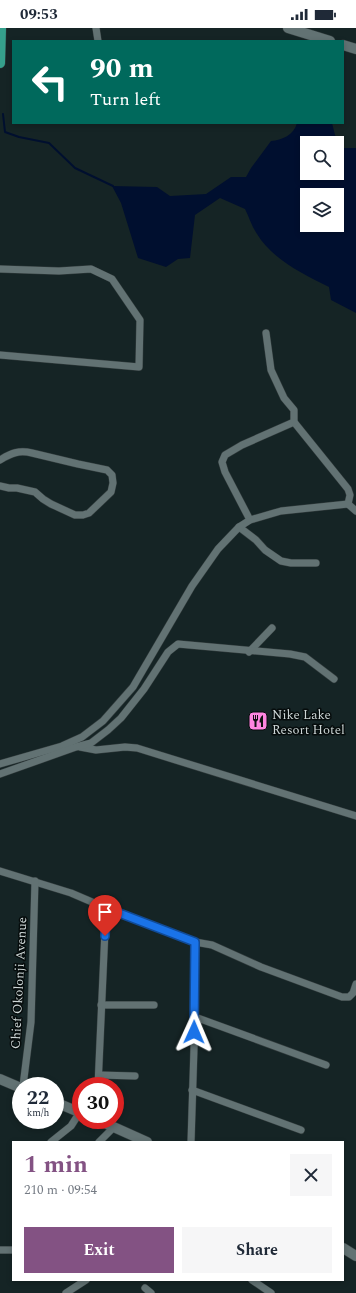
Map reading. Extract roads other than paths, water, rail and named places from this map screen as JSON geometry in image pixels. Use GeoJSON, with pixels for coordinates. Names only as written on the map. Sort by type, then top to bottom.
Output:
{"type":"FeatureCollection","features":[{"type":"Feature","properties":{"kind":"main road"},"geometry":{"type":"LineString","coordinates":[[0,63],[1,28]]}},
{"type":"Feature","properties":{"kind":"main road"},"geometry":{"type":"LineString","coordinates":[[288,28],[327,40]]}},
{"type":"Feature","properties":{"kind":"main road"},"geometry":{"type":"LineString","coordinates":[[344,45],[356,49]]}},
{"type":"Feature","properties":{"kind":"main road"},"geometry":{"type":"LineString","coordinates":[[0,1079],[12,1083]]}},
{"type":"Feature","properties":{"kind":"main road"},"geometry":{"type":"LineString","coordinates":[[115,1129],[145,1141]]}},
{"type":"Feature","properties":{"kind":"main road"},"geometry":{"type":"LineString","coordinates":[[344,1249],[356,1256]]}},
{"type":"Feature","properties":{"kind":"street"},"geometry":{"type":"LineString","coordinates":[[96,28],[98,40]]}},
{"type":"Feature","properties":{"kind":"street"},"geometry":{"type":"LineString","coordinates":[[0,270],[59,271],[91,269],[112,279],[140,320],[139,367],[0,355]]}},
{"type":"Feature","properties":{"kind":"street"},"geometry":{"type":"LineString","coordinates":[[266,333],[271,370],[284,398],[294,410],[294,422],[348,489],[350,495],[348,504]]}},
{"type":"Feature","properties":{"kind":"street"},"geometry":{"type":"LineString","coordinates":[[250,520],[225,472],[222,462],[225,455],[242,445],[294,422]]}},
{"type":"Feature","properties":{"kind":"street"},"geometry":{"type":"LineString","coordinates":[[0,460],[12,453],[25,451],[107,470],[112,475],[113,483],[111,492],[89,513],[83,515],[75,515],[51,504],[35,492],[0,486]]}},
{"type":"Feature","properties":{"kind":"street"},"geometry":{"type":"LineString","coordinates":[[0,764],[62,746],[82,737],[103,721],[133,688],[192,586],[218,549],[239,527],[250,520],[281,512],[348,504],[356,510]]}},
{"type":"Feature","properties":{"kind":"street"},"geometry":{"type":"LineString","coordinates":[[239,527],[256,540],[265,550],[281,561],[297,564],[316,563]]}},
{"type":"Feature","properties":{"kind":"street"},"geometry":{"type":"LineString","coordinates":[[248,652],[272,628]]}},
{"type":"Feature","properties":{"kind":"street"},"geometry":{"type":"LineString","coordinates":[[0,774],[91,743],[121,718],[144,688],[168,652],[175,646],[181,644],[248,652],[290,654],[305,657],[334,679]]}},
{"type":"Feature","properties":{"kind":"street"},"geometry":{"type":"LineString","coordinates":[[76,747],[96,750],[125,747],[137,748],[356,816]]}},
{"type":"Feature","properties":{"kind":"street"},"geometry":{"type":"LineString","coordinates":[[0,871],[71,893],[195,942],[212,945],[260,967],[342,997],[348,997],[353,993],[356,984]]}},
{"type":"Feature","properties":{"kind":"street","name":"Chief Okolonji Avenue"},"geometry":{"type":"LineString","coordinates":[[23,1077],[31,1022],[35,881]]}},
{"type":"Feature","properties":{"kind":"street"},"geometry":{"type":"LineString","coordinates":[[106,908],[99,1075],[135,1076]]}},
{"type":"Feature","properties":{"kind":"street"},"geometry":{"type":"LineString","coordinates":[[191,1141],[195,1017],[195,942]]}},
{"type":"Feature","properties":{"kind":"street"},"geometry":{"type":"LineString","coordinates":[[101,1005],[154,1005]]}},
{"type":"Feature","properties":{"kind":"street"},"geometry":{"type":"LineString","coordinates":[[195,1017],[326,1065]]}},
{"type":"Feature","properties":{"kind":"street"},"geometry":{"type":"LineString","coordinates":[[192,1090],[301,1130]]}},
{"type":"Feature","properties":{"kind":"street"},"geometry":{"type":"LineString","coordinates":[[53,1141],[72,1125]]}},
{"type":"Feature","properties":{"kind":"street"},"geometry":{"type":"LineString","coordinates":[[101,1141],[112,1129]]}},
{"type":"Feature","properties":{"kind":"street"},"geometry":{"type":"LineString","coordinates":[[0,1250],[12,1250]]}},
{"type":"Feature","properties":{"kind":"street"},"geometry":{"type":"LineString","coordinates":[[66,1293],[84,1281]]}},
{"type":"Feature","properties":{"kind":"street"},"geometry":{"type":"LineString","coordinates":[[253,1281],[271,1293]]}},
{"type":"Feature","properties":{"kind":"water"},"geometry":{"type":"Polygon","coordinates":[[[296,124],[332,124],[336,136],[300,136],[300,180],[344,180],[344,148],[356,148],[356,313],[331,300],[329,287],[309,277],[280,259],[271,251],[255,231],[245,209],[220,198],[195,215],[190,258],[178,259],[166,267],[138,258],[121,203],[112,186],[157,187],[170,196],[206,194],[231,177],[246,177],[271,141],[290,134],[296,124]]]}},
{"type":"Feature","properties":{"kind":"waterway"},"geometry":{"type":"LineString","coordinates":[[3,114],[5,132],[19,137],[49,143],[75,168],[113,186]]}},
{"type":"Feature","properties":{"kind":"place","name":"Nike Lake Resort Hotel"},"geometry":{"type":"Point","coordinates":[258,721]}}]}
